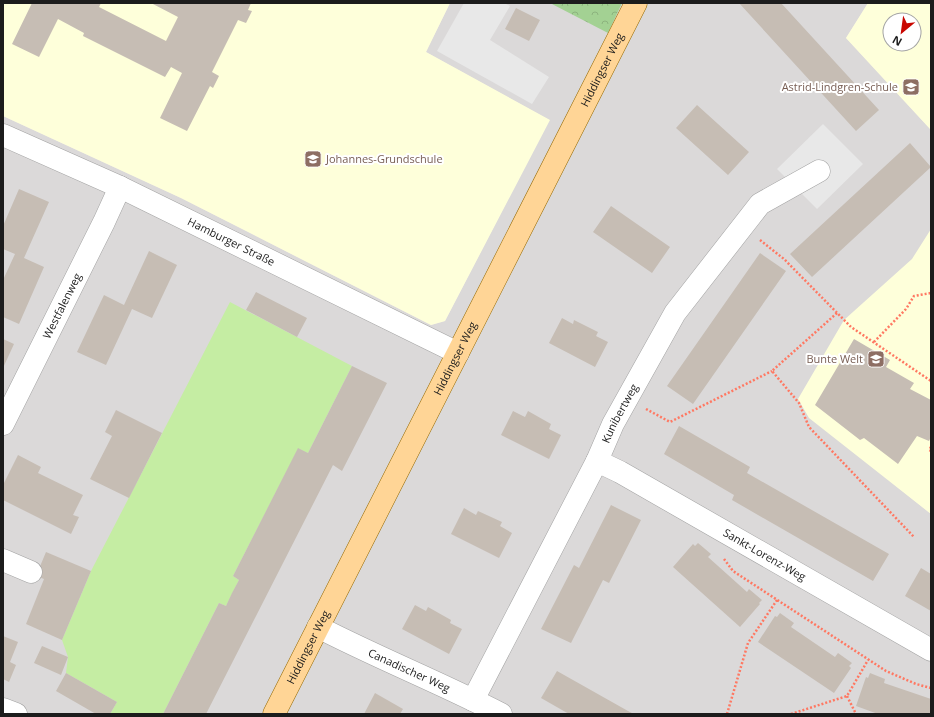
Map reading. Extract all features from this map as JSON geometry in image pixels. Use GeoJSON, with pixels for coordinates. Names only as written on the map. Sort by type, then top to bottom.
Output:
{"type":"FeatureCollection","features":[{"type":"Feature","properties":{"kind":"main road","name":"Hiddingser Weg"},"geometry":{"type":"LineString","coordinates":[[274,714],[636,3]]}},
{"type":"Feature","properties":{"kind":"street","name":"Hamburger Straße"},"geometry":{"type":"LineString","coordinates":[[3,135],[120,187],[458,353]]}},
{"type":"Feature","properties":{"kind":"street","name":"Kunibertweg"},"geometry":{"type":"LineString","coordinates":[[473,700],[597,460],[613,424],[674,314],[760,204],[819,171]]}},
{"type":"Feature","properties":{"kind":"street","name":"Westfalenweg"},"geometry":{"type":"LineString","coordinates":[[3,424],[120,187]]}},
{"type":"Feature","properties":{"kind":"street","name":"Sankt-Lorenz-Weg"},"geometry":{"type":"LineString","coordinates":[[597,460],[931,650]]}},
{"type":"Feature","properties":{"kind":"street"},"geometry":{"type":"LineString","coordinates":[[3,560],[31,572]]}},
{"type":"Feature","properties":{"kind":"street","name":"Canadischer Weg"},"geometry":{"type":"LineString","coordinates":[[318,627],[353,645],[501,714]]}},
{"type":"Feature","properties":{"kind":"street"},"geometry":{"type":"LineString","coordinates":[[3,709],[16,714]]}},
{"type":"Feature","properties":{"kind":"path"},"geometry":{"type":"LineString","coordinates":[[742,227],[784,259],[851,327],[931,381]]}},
{"type":"Feature","properties":{"kind":"path"},"geometry":{"type":"LineString","coordinates":[[874,342],[906,310],[914,296],[931,293]]}},
{"type":"Feature","properties":{"kind":"path"},"geometry":{"type":"LineString","coordinates":[[627,399],[670,422],[772,371],[837,313]]}},
{"type":"Feature","properties":{"kind":"path"},"geometry":{"type":"LineString","coordinates":[[772,371],[799,403],[809,427],[914,537]]}},
{"type":"Feature","properties":{"kind":"path"},"geometry":{"type":"LineString","coordinates":[[931,447],[929,450],[931,451]]}},
{"type":"Feature","properties":{"kind":"path"},"geometry":{"type":"LineString","coordinates":[[720,554],[733,571],[868,660],[886,671],[916,684],[931,688]]}},
{"type":"Feature","properties":{"kind":"path"},"geometry":{"type":"LineString","coordinates":[[727,714],[748,643],[777,600]]}},
{"type":"Feature","properties":{"kind":"path"},"geometry":{"type":"LineString","coordinates":[[791,714],[847,696],[868,660]]}},
{"type":"Feature","properties":{"kind":"path"},"geometry":{"type":"LineString","coordinates":[[847,696],[856,714]]}},
{"type":"Feature","properties":{"kind":"shaded area","name":"Johannes-Grundschule"},"geometry":{"type":"Polygon","coordinates":[[[3,3],[450,3],[426,52],[550,120],[445,321],[431,325],[181,198],[3,116],[3,3]]]}},
{"type":"Feature","properties":{"kind":"shaded area"},"geometry":{"type":"Polygon","coordinates":[[[450,3],[868,3],[846,38],[931,130],[931,453],[896,486],[931,514],[931,714],[3,714],[3,116],[181,198],[431,325],[445,321],[549,120],[426,52],[450,3]]]}},
{"type":"Feature","properties":{"kind":"shaded area"},"geometry":{"type":"Polygon","coordinates":[[[464,3],[504,3],[510,6],[490,40],[549,77],[532,104],[437,51],[464,3]]]}},
{"type":"Feature","properties":{"kind":"shaded area","name":"Astrid-Lindgren-Schule"},"geometry":{"type":"Polygon","coordinates":[[[868,3],[931,3],[931,130],[846,38],[868,3]]]}},
{"type":"Feature","properties":{"kind":"shaded area"},"geometry":{"type":"Polygon","coordinates":[[[823,124],[863,164],[817,209],[777,169],[823,124]]]}},
{"type":"Feature","properties":{"kind":"shaded area","name":"Bunte Welt"},"geometry":{"type":"Polygon","coordinates":[[[931,229],[931,514],[809,418],[798,399],[844,320],[912,259],[931,229]]]}},
{"type":"Feature","properties":{"kind":"green space"},"geometry":{"type":"Polygon","coordinates":[[[550,3],[622,3],[608,33],[550,3]]]}},
{"type":"Feature","properties":{"kind":"green space"},"geometry":{"type":"Polygon","coordinates":[[[230,302],[352,366],[308,453],[298,449],[233,576],[239,580],[226,606],[219,603],[163,714],[110,714],[117,702],[66,673],[68,657],[62,640],[91,571],[230,302]]]}},
{"type":"Feature","properties":{"kind":"building"},"geometry":{"type":"Polygon","coordinates":[[[32,3],[101,3],[99,7],[166,41],[178,17],[151,3],[251,3],[248,10],[252,11],[246,23],[238,20],[212,72],[219,76],[213,88],[210,86],[187,131],[160,118],[182,73],[171,67],[165,77],[83,36],[84,33],[58,19],[39,57],[12,44],[32,3]]]}},
{"type":"Feature","properties":{"kind":"building"},"geometry":{"type":"Polygon","coordinates":[[[739,3],[781,3],[879,110],[856,131],[739,3]]]}},
{"type":"Feature","properties":{"kind":"building"},"geometry":{"type":"Polygon","coordinates":[[[516,8],[540,20],[529,41],[505,29],[516,8]]]}},
{"type":"Feature","properties":{"kind":"building"},"geometry":{"type":"Polygon","coordinates":[[[697,105],[749,152],[728,175],[676,128],[697,105]]]}},
{"type":"Feature","properties":{"kind":"building"},"geometry":{"type":"Polygon","coordinates":[[[910,143],[931,167],[812,277],[790,254],[910,143]]]}},
{"type":"Feature","properties":{"kind":"building"},"geometry":{"type":"Polygon","coordinates":[[[19,189],[49,202],[24,258],[44,267],[19,324],[3,317],[3,280],[15,254],[3,249],[3,226],[19,189]]]}},
{"type":"Feature","properties":{"kind":"building"},"geometry":{"type":"Polygon","coordinates":[[[611,206],[670,247],[652,273],[593,232],[611,206]]]}},
{"type":"Feature","properties":{"kind":"building"},"geometry":{"type":"Polygon","coordinates":[[[149,251],[177,265],[152,318],[132,309],[106,365],[77,352],[104,295],[124,305],[149,251]]]}},
{"type":"Feature","properties":{"kind":"building"},"geometry":{"type":"Polygon","coordinates":[[[760,253],[786,271],[693,404],[667,386],[760,253]]]}},
{"type":"Feature","properties":{"kind":"building"},"geometry":{"type":"Polygon","coordinates":[[[256,292],[307,318],[297,337],[246,310],[256,292]]]}},
{"type":"Feature","properties":{"kind":"building"},"geometry":{"type":"Polygon","coordinates":[[[562,318],[573,324],[574,320],[598,332],[596,336],[608,342],[595,367],[549,343],[562,318]]]}},
{"type":"Feature","properties":{"kind":"building"},"geometry":{"type":"Polygon","coordinates":[[[3,339],[14,344],[3,368],[3,339]]]}},
{"type":"Feature","properties":{"kind":"building"},"geometry":{"type":"Polygon","coordinates":[[[854,339],[890,360],[886,367],[914,383],[910,389],[931,400],[931,437],[929,441],[917,436],[898,464],[864,438],[860,440],[815,405],[854,339]]]}},
{"type":"Feature","properties":{"kind":"building"},"geometry":{"type":"Polygon","coordinates":[[[352,366],[387,383],[342,471],[333,465],[206,714],[163,714],[219,603],[226,606],[239,580],[233,576],[298,448],[308,453],[352,366]]]}},
{"type":"Feature","properties":{"kind":"building"},"geometry":{"type":"Polygon","coordinates":[[[116,410],[162,433],[129,498],[90,479],[112,436],[105,432],[116,410]]]}},
{"type":"Feature","properties":{"kind":"building"},"geometry":{"type":"Polygon","coordinates":[[[513,411],[525,417],[528,411],[551,424],[549,429],[561,435],[549,459],[501,435],[513,411]]]}},
{"type":"Feature","properties":{"kind":"building"},"geometry":{"type":"Polygon","coordinates":[[[679,426],[750,467],[747,473],[889,554],[873,581],[732,500],[734,495],[664,454],[679,426]]]}},
{"type":"Feature","properties":{"kind":"building"},"geometry":{"type":"Polygon","coordinates":[[[18,455],[41,467],[38,473],[83,495],[73,515],[79,517],[71,534],[3,500],[3,485],[18,455]]]}},
{"type":"Feature","properties":{"kind":"building"},"geometry":{"type":"Polygon","coordinates":[[[611,505],[641,520],[609,583],[603,580],[571,643],[541,629],[574,565],[579,568],[611,505]]]}},
{"type":"Feature","properties":{"kind":"building"},"geometry":{"type":"Polygon","coordinates":[[[464,508],[476,515],[478,511],[502,522],[500,526],[512,533],[499,558],[451,534],[464,508]]]}},
{"type":"Feature","properties":{"kind":"building"},"geometry":{"type":"Polygon","coordinates":[[[698,543],[711,554],[708,557],[747,592],[749,589],[762,600],[740,627],[673,567],[693,544],[695,546],[698,543]]]}},
{"type":"Feature","properties":{"kind":"building"},"geometry":{"type":"Polygon","coordinates":[[[46,552],[91,571],[62,640],[26,624],[44,579],[36,576],[46,552]]]}},
{"type":"Feature","properties":{"kind":"building"},"geometry":{"type":"Polygon","coordinates":[[[921,568],[931,574],[931,611],[905,596],[921,568]]]}},
{"type":"Feature","properties":{"kind":"building"},"geometry":{"type":"Polygon","coordinates":[[[415,605],[426,611],[428,607],[451,620],[450,623],[462,629],[449,654],[402,629],[415,605]]]}},
{"type":"Feature","properties":{"kind":"building"},"geometry":{"type":"Polygon","coordinates":[[[780,613],[794,623],[791,627],[835,657],[838,653],[852,663],[849,666],[851,668],[834,693],[758,642],[775,616],[777,617],[780,613]]]}},
{"type":"Feature","properties":{"kind":"building"},"geometry":{"type":"Polygon","coordinates":[[[3,636],[18,642],[10,662],[16,665],[9,682],[3,679],[3,636]]]}},
{"type":"Feature","properties":{"kind":"building"},"geometry":{"type":"Polygon","coordinates":[[[42,646],[68,657],[61,675],[34,663],[42,646]]]}},
{"type":"Feature","properties":{"kind":"building"},"geometry":{"type":"Polygon","coordinates":[[[557,671],[634,714],[569,714],[541,698],[557,671]]]}},
{"type":"Feature","properties":{"kind":"building"},"geometry":{"type":"Polygon","coordinates":[[[66,673],[117,702],[110,714],[96,714],[56,691],[66,673]]]}},
{"type":"Feature","properties":{"kind":"building"},"geometry":{"type":"Polygon","coordinates":[[[870,673],[885,679],[884,683],[931,699],[931,714],[878,714],[856,706],[866,677],[868,678],[870,673]]]}},
{"type":"Feature","properties":{"kind":"building"},"geometry":{"type":"Polygon","coordinates":[[[375,693],[403,709],[400,714],[364,714],[375,693]]]}},
{"type":"Feature","properties":{"kind":"place","name":"Astrid-Lindgren-Schule"},"geometry":{"type":"Point","coordinates":[911,87]}},
{"type":"Feature","properties":{"kind":"place","name":"Johannes-Grundschule"},"geometry":{"type":"Point","coordinates":[313,159]}},
{"type":"Feature","properties":{"kind":"place","name":"Bunte Welt"},"geometry":{"type":"Point","coordinates":[876,359]}}]}
